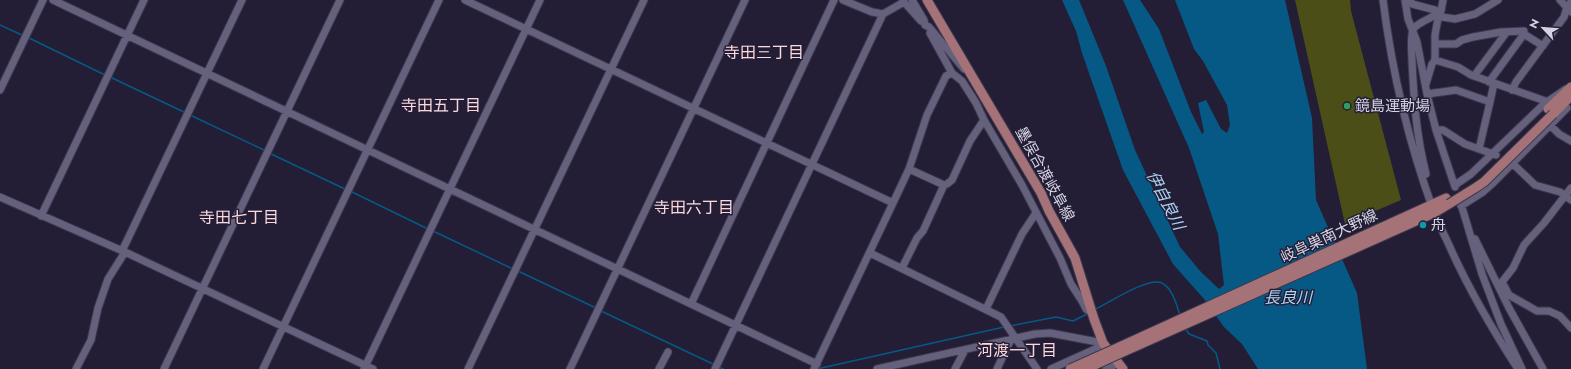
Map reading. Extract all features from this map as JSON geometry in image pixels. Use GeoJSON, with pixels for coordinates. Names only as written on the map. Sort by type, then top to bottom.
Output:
{"type":"FeatureCollection","features":[{"type":"Feature","properties":{"kind":"main road","name":"墨俣合渡岐阜線"},"geometry":{"type":"LineString","coordinates":[[927,0],[1042,193],[1049,211],[1075,258],[1092,313],[1104,344],[1121,366]]}},
{"type":"Feature","properties":{"kind":"main road","name":"岐阜巣南大野線"},"geometry":{"type":"LineString","coordinates":[[1070,369],[1120,350],[1447,201],[1479,178],[1557,107],[1571,90]]}},
{"type":"Feature","properties":{"kind":"main road","name":"岐阜巣南大野線"},"geometry":{"type":"LineString","coordinates":[[1086,369],[1120,350]]}},
{"type":"Feature","properties":{"kind":"street"},"geometry":{"type":"LineString","coordinates":[[0,90],[43,0]]}},
{"type":"Feature","properties":{"kind":"street"},"geometry":{"type":"LineString","coordinates":[[54,0],[286,112],[736,325],[816,366],[909,169],[927,115],[946,76],[952,72]]}},
{"type":"Feature","properties":{"kind":"street"},"geometry":{"type":"LineString","coordinates":[[41,216],[144,0]]}},
{"type":"Feature","properties":{"kind":"street"},"geometry":{"type":"LineString","coordinates":[[76,369],[91,340],[98,308],[108,279],[124,251],[184,120],[242,0]]}},
{"type":"Feature","properties":{"kind":"street"},"geometry":{"type":"LineString","coordinates":[[164,369],[340,0]]}},
{"type":"Feature","properties":{"kind":"street"},"geometry":{"type":"LineString","coordinates":[[263,369],[439,0]]}},
{"type":"Feature","properties":{"kind":"street"},"geometry":{"type":"LineString","coordinates":[[466,0],[893,203]]}},
{"type":"Feature","properties":{"kind":"street"},"geometry":{"type":"LineString","coordinates":[[365,367],[540,0]]}},
{"type":"Feature","properties":{"kind":"street"},"geometry":{"type":"LineString","coordinates":[[468,369],[644,0]]}},
{"type":"Feature","properties":{"kind":"street"},"geometry":{"type":"LineString","coordinates":[[570,369],[745,0]]}},
{"type":"Feature","properties":{"kind":"street"},"geometry":{"type":"LineString","coordinates":[[691,304],[834,0]]}},
{"type":"Feature","properties":{"kind":"street"},"geometry":{"type":"LineString","coordinates":[[844,0],[883,14]]}},
{"type":"Feature","properties":{"kind":"street"},"geometry":{"type":"LineString","coordinates":[[912,0],[924,20],[925,25],[929,27],[963,68],[974,78]]}},
{"type":"Feature","properties":{"kind":"street"},"geometry":{"type":"LineString","coordinates":[[1383,0],[1391,49],[1409,135],[1426,188]]}},
{"type":"Feature","properties":{"kind":"street"},"geometry":{"type":"LineString","coordinates":[[1405,0],[1408,19],[1417,42],[1425,86],[1436,130],[1455,186],[1557,107]]}},
{"type":"Feature","properties":{"kind":"street"},"geometry":{"type":"LineString","coordinates":[[1410,0],[1412,4],[1435,10],[1442,16],[1455,19],[1465,18],[1475,14],[1498,0]]}},
{"type":"Feature","properties":{"kind":"street"},"geometry":{"type":"LineString","coordinates":[[1443,0],[1441,11],[1416,26],[1413,30],[1412,43],[1415,117],[1426,174],[1429,210],[1464,278],[1497,337],[1518,369]]}},
{"type":"Feature","properties":{"kind":"street"},"geometry":{"type":"LineString","coordinates":[[1512,90],[1516,82],[1570,7],[1560,0]]}},
{"type":"Feature","properties":{"kind":"street"},"geometry":{"type":"LineString","coordinates":[[715,369],[813,165],[883,14],[903,1],[925,25],[952,72],[966,87],[976,103],[984,120],[1022,185],[1060,258],[1071,284],[1082,300],[1086,309],[1092,313]]}},
{"type":"Feature","properties":{"kind":"street"},"geometry":{"type":"LineString","coordinates":[[1425,86],[1432,64],[1435,60],[1438,13]]}},
{"type":"Feature","properties":{"kind":"street"},"geometry":{"type":"LineString","coordinates":[[1435,44],[1456,44],[1462,40],[1473,37],[1501,32],[1506,33],[1524,31],[1524,34],[1543,46]]}},
{"type":"Feature","properties":{"kind":"street"},"geometry":{"type":"LineString","coordinates":[[1474,76],[1506,33]]}},
{"type":"Feature","properties":{"kind":"street"},"geometry":{"type":"LineString","coordinates":[[1479,149],[1490,102],[1492,85],[1524,34]]}},
{"type":"Feature","properties":{"kind":"street"},"geometry":{"type":"LineString","coordinates":[[1435,60],[1458,67],[1492,85],[1512,90],[1557,107]]}},
{"type":"Feature","properties":{"kind":"street"},"geometry":{"type":"LineString","coordinates":[[1522,369],[1501,324],[1482,274],[1461,205],[1483,192],[1551,126],[1564,89],[1571,90]]}},
{"type":"Feature","properties":{"kind":"street"},"geometry":{"type":"LineString","coordinates":[[1427,94],[1456,90],[1490,102]]}},
{"type":"Feature","properties":{"kind":"street"},"geometry":{"type":"LineString","coordinates":[[902,268],[917,238],[923,231],[944,185],[948,184],[952,180],[970,141],[984,120]]}},
{"type":"Feature","properties":{"kind":"street"},"geometry":{"type":"LineString","coordinates":[[1551,126],[1559,134],[1571,140]]}},
{"type":"Feature","properties":{"kind":"street"},"geometry":{"type":"LineString","coordinates":[[1436,130],[1443,130],[1465,144],[1494,155]]}},
{"type":"Feature","properties":{"kind":"street"},"geometry":{"type":"LineString","coordinates":[[1512,163],[1536,185],[1569,198]]}},
{"type":"Feature","properties":{"kind":"street"},"geometry":{"type":"LineString","coordinates":[[909,169],[944,185]]}},
{"type":"Feature","properties":{"kind":"street"},"geometry":{"type":"LineString","coordinates":[[1571,188],[1569,198],[1524,246],[1513,268],[1502,282],[1509,295],[1537,310],[1548,311],[1560,316],[1571,328]]}},
{"type":"Feature","properties":{"kind":"street"},"geometry":{"type":"LineString","coordinates":[[0,197],[124,251],[365,367],[373,369]]}},
{"type":"Feature","properties":{"kind":"street"},"geometry":{"type":"LineString","coordinates":[[986,309],[1022,234],[1036,213]]}},
{"type":"Feature","properties":{"kind":"street"},"geometry":{"type":"LineString","coordinates":[[1471,234],[1476,240],[1509,308],[1543,369]]}},
{"type":"Feature","properties":{"kind":"street"},"geometry":{"type":"LineString","coordinates":[[870,253],[1001,317],[1037,369]]}},
{"type":"Feature","properties":{"kind":"street"},"geometry":{"type":"LineString","coordinates":[[877,369],[965,350],[1013,336],[1050,333],[1104,344]]}},
{"type":"Feature","properties":{"kind":"street"},"geometry":{"type":"LineString","coordinates":[[997,369],[1013,336]]}},
{"type":"Feature","properties":{"kind":"street"},"geometry":{"type":"LineString","coordinates":[[1051,369],[1104,344]]}},
{"type":"Feature","properties":{"kind":"street"},"geometry":{"type":"LineString","coordinates":[[955,369],[965,350]]}},
{"type":"Feature","properties":{"kind":"street"},"geometry":{"type":"LineString","coordinates":[[659,369],[668,352]]}},
{"type":"Feature","properties":{"kind":"street"},"geometry":{"type":"LineString","coordinates":[[1106,369],[1121,366]]}},
{"type":"Feature","properties":{"kind":"green space","name":"鏡島運動場"},"geometry":{"type":"Polygon","coordinates":[[[1295,0],[1350,0],[1351,11],[1401,200],[1345,224],[1295,0]]]}},
{"type":"Feature","properties":{"kind":"water","name":"長良川"},"geometry":{"type":"Polygon","coordinates":[[[1062,0],[1079,0],[1106,66],[1135,150],[1180,247],[1201,272],[1219,289],[1224,285],[1218,234],[1189,148],[1123,0],[1140,0],[1159,29],[1191,112],[1202,134],[1204,132],[1198,103],[1206,100],[1221,129],[1227,133],[1230,125],[1227,105],[1203,61],[1194,49],[1175,0],[1285,0],[1312,118],[1316,200],[1357,293],[1367,369],[1258,369],[1242,344],[1224,327],[1204,299],[1173,264],[1123,170],[1082,53],[1076,31],[1062,0]]]}},
{"type":"Feature","properties":{"kind":"waterway"},"geometry":{"type":"LineString","coordinates":[[0,25],[24,36]]}},
{"type":"Feature","properties":{"kind":"waterway"},"geometry":{"type":"LineString","coordinates":[[27,37],[105,75]]}},
{"type":"Feature","properties":{"kind":"waterway"},"geometry":{"type":"LineString","coordinates":[[110,77],[186,113]]}},
{"type":"Feature","properties":{"kind":"waterway"},"geometry":{"type":"LineString","coordinates":[[190,115],[266,151]]}},
{"type":"Feature","properties":{"kind":"waterway"},"geometry":{"type":"LineString","coordinates":[[269,153],[347,190]]}},
{"type":"Feature","properties":{"kind":"waterway"},"geometry":{"type":"LineString","coordinates":[[350,191],[428,229]]}},
{"type":"Feature","properties":{"kind":"waterway"},"geometry":{"type":"LineString","coordinates":[[433,231],[513,269]]}},
{"type":"Feature","properties":{"kind":"waterway"},"geometry":{"type":"LineString","coordinates":[[518,271],[596,308]]}},
{"type":"Feature","properties":{"kind":"waterway"},"geometry":{"type":"LineString","coordinates":[[1094,310],[1138,287],[1156,282],[1162,283],[1169,289],[1174,297],[1180,315]]}},
{"type":"Feature","properties":{"kind":"waterway"},"geometry":{"type":"LineString","coordinates":[[601,311],[715,365]]}},
{"type":"Feature","properties":{"kind":"waterway"},"geometry":{"type":"LineString","coordinates":[[1010,326],[1056,317],[1073,321],[1089,313]]}},
{"type":"Feature","properties":{"kind":"waterway"},"geometry":{"type":"LineString","coordinates":[[817,369],[1004,327]]}},
{"type":"Feature","properties":{"kind":"waterway"},"geometry":{"type":"LineString","coordinates":[[1185,328],[1189,334],[1207,341],[1208,345],[1216,353],[1220,369]]}},
{"type":"Feature","properties":{"kind":"waterway"},"geometry":{"type":"LineString","coordinates":[[719,367],[723,369]]}},
{"type":"Feature","properties":{"kind":"place","name":"鏡島運動場"},"geometry":{"type":"Point","coordinates":[1347,106]}},
{"type":"Feature","properties":{"kind":"place","name":"舟"},"geometry":{"type":"Point","coordinates":[1423,225]}},
{"type":"Feature","properties":{"kind":"district","name":"寺田三丁目"},"geometry":{"type":"Point","coordinates":[764,52]}},
{"type":"Feature","properties":{"kind":"district","name":"寺田五丁目"},"geometry":{"type":"Point","coordinates":[441,105]}},
{"type":"Feature","properties":{"kind":"district","name":"寺田六丁目"},"geometry":{"type":"Point","coordinates":[694,207]}},
{"type":"Feature","properties":{"kind":"district","name":"寺田七丁目"},"geometry":{"type":"Point","coordinates":[239,217]}},
{"type":"Feature","properties":{"kind":"district","name":"河渡一丁目"},"geometry":{"type":"Point","coordinates":[1017,350]}},
{"type":"Feature","properties":{"kind":"water label","name":"伊自良川"},"geometry":{"type":"Point","coordinates":[1166,200]}}]}
